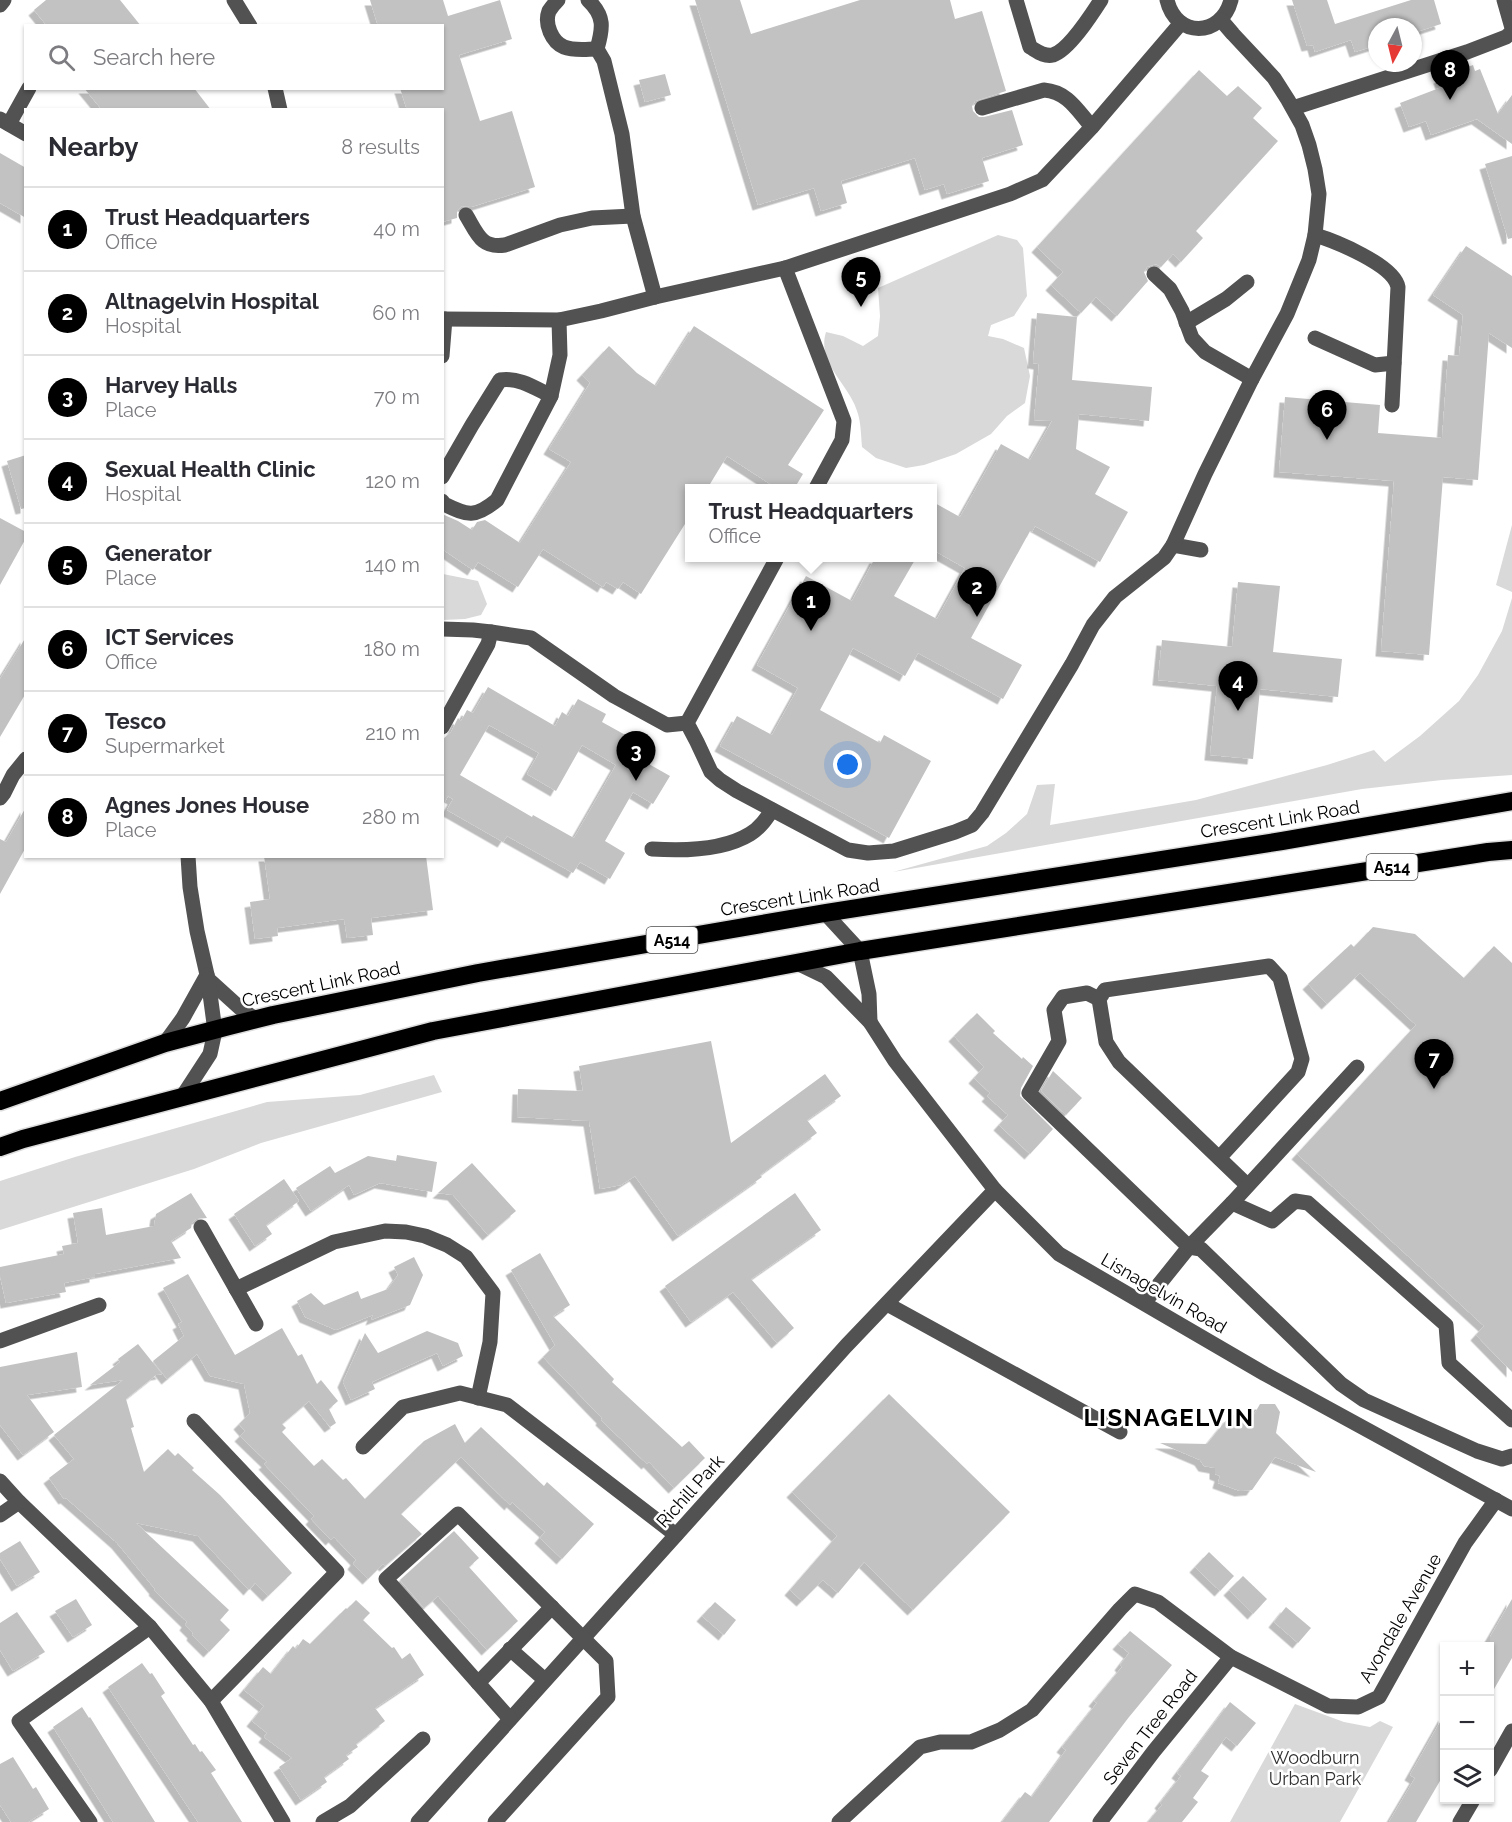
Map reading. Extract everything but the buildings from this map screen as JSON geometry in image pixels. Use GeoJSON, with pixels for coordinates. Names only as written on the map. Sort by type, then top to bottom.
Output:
{"type":"FeatureCollection","features":[{"type":"Feature","properties":{"kind":"highway","name":"Crescent Link Road"},"geometry":{"type":"LineString","coordinates":[[0,1101],[165,1043],[255,1019],[478,973],[825,913],[1282,841],[1512,801]]}},
{"type":"Feature","properties":{"kind":"highway","name":"A514"},"geometry":{"type":"LineString","coordinates":[[0,1147],[433,1030],[860,951],[1272,885],[1512,850]]}},
{"type":"Feature","properties":{"kind":"street"},"geometry":{"type":"LineString","coordinates":[[0,5],[4,0]]}},
{"type":"Feature","properties":{"kind":"street"},"geometry":{"type":"LineString","coordinates":[[234,0],[249,24]]}},
{"type":"Feature","properties":{"kind":"street"},"geometry":{"type":"LineString","coordinates":[[558,0],[549,12],[548,28],[555,40],[563,47],[597,49]]}},
{"type":"Feature","properties":{"kind":"street"},"geometry":{"type":"LineString","coordinates":[[588,0],[602,6],[602,31],[597,49],[604,61],[622,134],[633,216],[654,297]]}},
{"type":"Feature","properties":{"kind":"street"},"geometry":{"type":"LineString","coordinates":[[1016,0],[1030,47],[1042,55],[1054,55],[1072,41],[1101,0]]}},
{"type":"Feature","properties":{"kind":"street"},"geometry":{"type":"LineString","coordinates":[[1167,0],[1177,20],[1187,27],[1199,29],[1212,26],[1221,20],[1228,11],[1231,0]]}},
{"type":"Feature","properties":{"kind":"street"},"geometry":{"type":"LineString","coordinates":[[1293,108],[1467,52],[1506,37],[1512,30],[1504,0]]}},
{"type":"Feature","properties":{"kind":"street"},"geometry":{"type":"LineString","coordinates":[[687,723],[711,772],[720,780],[848,850],[868,853],[894,851],[972,825],[982,813],[1093,625],[1115,597],[1164,558],[1173,545],[1252,379],[1287,314],[1309,260],[1315,235],[1319,194],[1309,145],[1293,108],[1274,78],[1221,20]]}},
{"type":"Feature","properties":{"kind":"street"},"geometry":{"type":"LineString","coordinates":[[444,319],[559,320],[601,311],[785,268],[1010,194],[1042,180],[1092,127],[1181,22]]}},
{"type":"Feature","properties":{"kind":"street"},"geometry":{"type":"LineString","coordinates":[[24,133],[4,121],[27,90]]}},
{"type":"Feature","properties":{"kind":"street"},"geometry":{"type":"LineString","coordinates":[[275,90],[280,108]]}},
{"type":"Feature","properties":{"kind":"street"},"geometry":{"type":"LineString","coordinates":[[982,108],[1044,90],[1053,91],[1066,97],[1092,127]]}},
{"type":"Feature","properties":{"kind":"street"},"geometry":{"type":"LineString","coordinates":[[466,215],[485,244],[495,247],[592,218],[633,216]]}},
{"type":"Feature","properties":{"kind":"street"},"geometry":{"type":"LineString","coordinates":[[1315,235],[1335,241],[1386,268],[1396,280],[1398,287],[1392,405]]}},
{"type":"Feature","properties":{"kind":"street"},"geometry":{"type":"LineString","coordinates":[[785,268],[844,421],[842,440],[819,484]]}},
{"type":"Feature","properties":{"kind":"street"},"geometry":{"type":"LineString","coordinates":[[1154,274],[1170,289],[1182,311],[1192,338],[1205,352],[1252,379]]}},
{"type":"Feature","properties":{"kind":"street"},"geometry":{"type":"LineString","coordinates":[[1186,323],[1226,299],[1247,282]]}},
{"type":"Feature","properties":{"kind":"street"},"geometry":{"type":"LineString","coordinates":[[444,504],[464,514],[483,511],[496,500],[551,396],[560,355],[559,320]]}},
{"type":"Feature","properties":{"kind":"street"},"geometry":{"type":"LineString","coordinates":[[1315,338],[1375,365],[1394,363]]}},
{"type":"Feature","properties":{"kind":"street"},"geometry":{"type":"LineString","coordinates":[[444,474],[500,380],[511,378],[551,396]]}},
{"type":"Feature","properties":{"kind":"street"},"geometry":{"type":"LineString","coordinates":[[1173,545],[1201,550]]}},
{"type":"Feature","properties":{"kind":"street"},"geometry":{"type":"LineString","coordinates":[[687,723],[775,562]]}},
{"type":"Feature","properties":{"kind":"street"},"geometry":{"type":"LineString","coordinates":[[444,629],[472,630],[531,638],[630,705],[667,725],[687,723]]}},
{"type":"Feature","properties":{"kind":"street"},"geometry":{"type":"LineString","coordinates":[[444,723],[488,644],[491,632]]}},
{"type":"Feature","properties":{"kind":"street"},"geometry":{"type":"LineString","coordinates":[[0,798],[13,774],[24,761]]}},
{"type":"Feature","properties":{"kind":"street"},"geometry":{"type":"LineString","coordinates":[[652,849],[678,850],[719,845],[736,840],[764,824],[772,810]]}},
{"type":"Feature","properties":{"kind":"street"},"geometry":{"type":"LineString","coordinates":[[182,1097],[210,1054],[215,1031],[208,977],[196,932],[188,858]]}},
{"type":"Feature","properties":{"kind":"street"},"geometry":{"type":"LineString","coordinates":[[825,913],[860,951]]}},
{"type":"Feature","properties":{"kind":"street","name":"Lisnagelvin Road"},"geometry":{"type":"LineString","coordinates":[[860,951],[869,994],[870,1023]]}},
{"type":"Feature","properties":{"kind":"street","name":"Lisnagelvin Road"},"geometry":{"type":"LineString","coordinates":[[797,963],[826,977],[870,1023],[894,1061],[995,1190],[1059,1254],[1265,1374],[1512,1509]]}},
{"type":"Feature","properties":{"kind":"street"},"geometry":{"type":"LineString","coordinates":[[1220,1157],[1298,1072],[1302,1059],[1280,978],[1269,966],[1105,990],[1099,999],[1106,1042],[1119,1062],[1247,1185]]}},
{"type":"Feature","properties":{"kind":"street"},"geometry":{"type":"LineString","coordinates":[[208,977],[255,1019]]}},
{"type":"Feature","properties":{"kind":"street"},"geometry":{"type":"LineString","coordinates":[[165,1043],[208,977]]}},
{"type":"Feature","properties":{"kind":"street"},"geometry":{"type":"LineString","coordinates":[[1099,999],[1087,993],[1063,997],[1054,1010],[1059,1041],[1029,1093],[1341,1384],[1365,1400],[1477,1451],[1502,1459],[1512,1456]]}},
{"type":"Feature","properties":{"kind":"street"},"geometry":{"type":"LineString","coordinates":[[1144,1304],[1195,1248],[1247,1185],[1357,1067]]}},
{"type":"Feature","properties":{"kind":"street","name":"Richill Park"},"geometry":{"type":"LineString","coordinates":[[424,1820],[510,1719],[676,1535],[886,1304],[995,1190]]}},
{"type":"Feature","properties":{"kind":"street"},"geometry":{"type":"LineString","coordinates":[[1232,1203],[1272,1221],[1294,1201],[1308,1203],[1446,1325],[1449,1363],[1512,1420]]}},
{"type":"Feature","properties":{"kind":"street"},"geometry":{"type":"LineString","coordinates":[[201,1227],[255,1324]]}},
{"type":"Feature","properties":{"kind":"street"},"geometry":{"type":"LineString","coordinates":[[236,1289],[334,1242],[386,1231],[425,1236],[447,1245],[466,1257],[493,1293],[490,1342],[478,1398]]}},
{"type":"Feature","properties":{"kind":"street"},"geometry":{"type":"LineString","coordinates":[[886,1304],[1120,1432]]}},
{"type":"Feature","properties":{"kind":"street"},"geometry":{"type":"LineString","coordinates":[[0,1341],[99,1305]]}},
{"type":"Feature","properties":{"kind":"street"},"geometry":{"type":"LineString","coordinates":[[363,1447],[403,1407],[460,1393],[507,1405],[676,1535]]}},
{"type":"Feature","properties":{"kind":"street"},"geometry":{"type":"LineString","coordinates":[[194,1421],[337,1572],[211,1701]]}},
{"type":"Feature","properties":{"kind":"street"},"geometry":{"type":"LineString","coordinates":[[0,1481],[150,1627],[211,1701],[283,1822]]}},
{"type":"Feature","properties":{"kind":"street","name":"Avondale Avenue"},"geometry":{"type":"LineString","coordinates":[[839,1822],[920,1747],[940,1742],[971,1742],[1000,1730],[1032,1710],[1135,1594],[1158,1602],[1231,1657],[1328,1706],[1358,1707],[1379,1697],[1465,1543],[1496,1500]]}},
{"type":"Feature","properties":{"kind":"street"},"geometry":{"type":"LineString","coordinates":[[0,1515],[19,1502]]}},
{"type":"Feature","properties":{"kind":"street"},"geometry":{"type":"LineString","coordinates":[[495,1822],[608,1698],[606,1661],[458,1515],[386,1580],[510,1719]]}},
{"type":"Feature","properties":{"kind":"street"},"geometry":{"type":"LineString","coordinates":[[478,1683],[552,1607]]}},
{"type":"Feature","properties":{"kind":"street"},"geometry":{"type":"LineString","coordinates":[[90,1822],[20,1721],[150,1627]]}},
{"type":"Feature","properties":{"kind":"street"},"geometry":{"type":"LineString","coordinates":[[510,1649],[545,1680]]}},
{"type":"Feature","properties":{"kind":"street","name":"Seven Tree Road"},"geometry":{"type":"LineString","coordinates":[[1100,1822],[1154,1751],[1231,1657]]}},
{"type":"Feature","properties":{"kind":"street"},"geometry":{"type":"LineString","coordinates":[[1494,1763],[1512,1731]]}},
{"type":"Feature","properties":{"kind":"street"},"geometry":{"type":"LineString","coordinates":[[323,1822],[350,1806],[423,1739]]}},
{"type":"Feature","properties":{"kind":"street"},"geometry":{"type":"LineString","coordinates":[[1460,1822],[1471,1804]]}},
{"type":"Feature","properties":{"kind":"green space"},"geometry":{"type":"Polygon","coordinates":[[[998,235],[1017,240],[1023,248],[1027,296],[1014,316],[991,325],[988,336],[1003,339],[1024,348],[1030,376],[1025,403],[1007,416],[991,434],[956,454],[924,465],[906,468],[876,458],[862,447],[860,422],[854,403],[826,354],[824,344],[826,332],[843,336],[863,346],[878,336],[880,316],[878,288],[998,235]]]}},
{"type":"Feature","properties":{"kind":"green space"},"geometry":{"type":"Polygon","coordinates":[[[1512,525],[1512,592],[1496,585],[1512,525]]]}},
{"type":"Feature","properties":{"kind":"green space"},"geometry":{"type":"Polygon","coordinates":[[[444,574],[478,581],[487,604],[481,615],[465,619],[444,620],[444,574]]]}},
{"type":"Feature","properties":{"kind":"green space"},"geometry":{"type":"Polygon","coordinates":[[[1512,598],[1512,775],[1362,789],[893,872],[987,846],[1027,814],[1037,785],[1055,784],[1050,825],[1196,800],[1374,750],[1385,762],[1420,736],[1459,701],[1478,675],[1502,631],[1512,598]]]}},
{"type":"Feature","properties":{"kind":"green space"},"geometry":{"type":"Polygon","coordinates":[[[434,1075],[442,1092],[261,1143],[194,1169],[0,1230],[0,1181],[267,1102],[360,1095],[434,1075]]]}},
{"type":"Feature","properties":{"kind":"green space","name":"Woodburn Urban Park"},"geometry":{"type":"Polygon","coordinates":[[[1295,1704],[1344,1722],[1370,1727],[1380,1721],[1393,1727],[1340,1822],[1230,1822],[1295,1704]]]}},
{"type":"Feature","properties":{"kind":"place","name":"Agnes Jones House"},"geometry":{"type":"Point","coordinates":[1450,100]}},
{"type":"Feature","properties":{"kind":"place","name":"Generator"},"geometry":{"type":"Point","coordinates":[861,307]}},
{"type":"Feature","properties":{"kind":"place","name":"ICT Services"},"geometry":{"type":"Point","coordinates":[1327,440]}},
{"type":"Feature","properties":{"kind":"place","name":"Altnagelvin Hospital"},"geometry":{"type":"Point","coordinates":[977,617]}},
{"type":"Feature","properties":{"kind":"place","name":"Trust Headquarters"},"geometry":{"type":"Point","coordinates":[811,631]}},
{"type":"Feature","properties":{"kind":"place","name":"Sexual Health Clinic"},"geometry":{"type":"Point","coordinates":[1238,711]}},
{"type":"Feature","properties":{"kind":"place","name":"Harvey Halls"},"geometry":{"type":"Point","coordinates":[636,781]}},
{"type":"Feature","properties":{"kind":"place","name":"Tesco"},"geometry":{"type":"Point","coordinates":[1434,1089]}},
{"type":"Feature","properties":{"kind":"district","name":"LISNAGELVIN"},"geometry":{"type":"Point","coordinates":[1169,1417]}}]}
